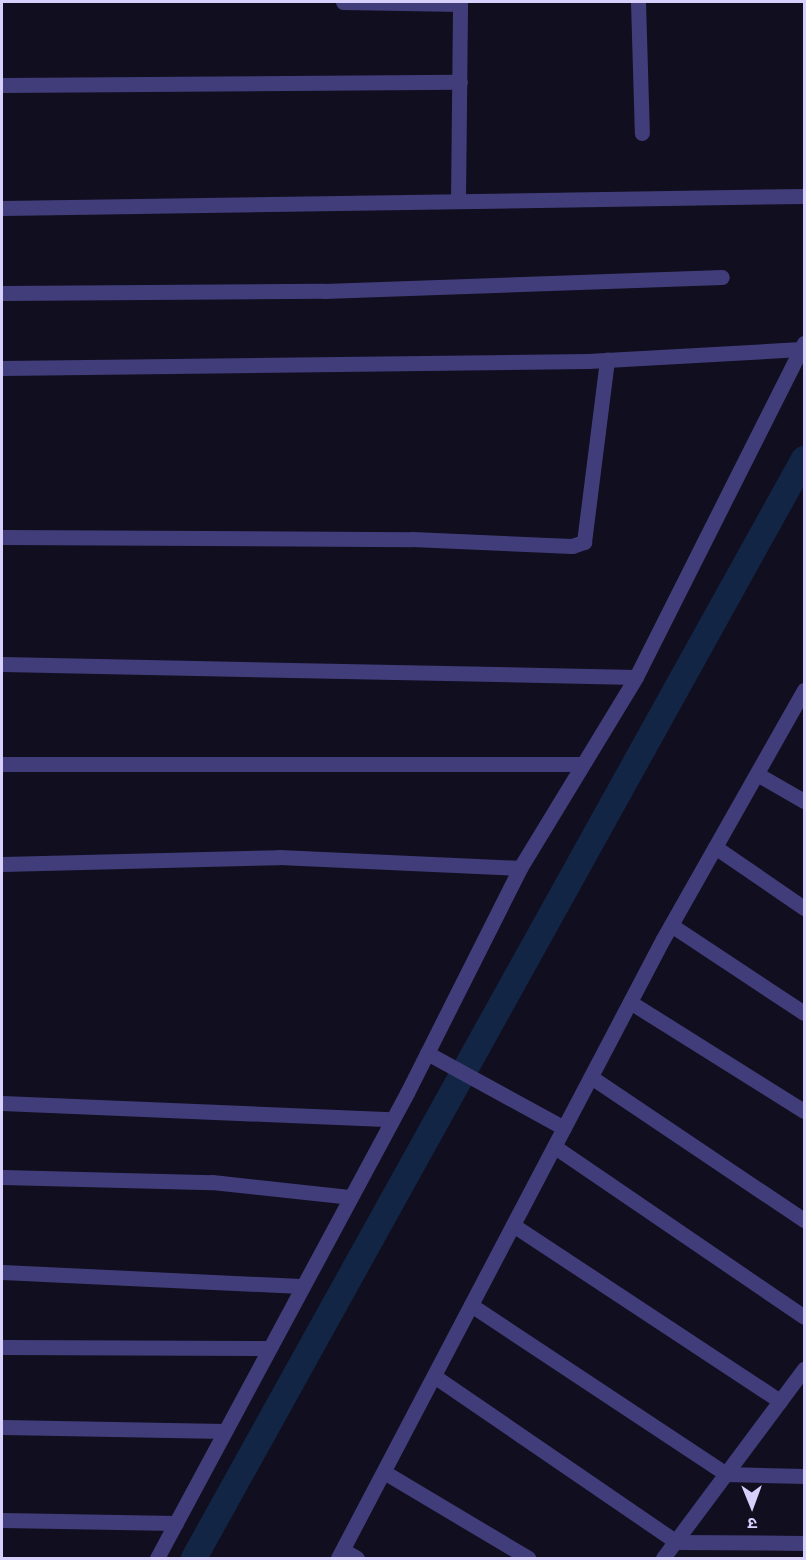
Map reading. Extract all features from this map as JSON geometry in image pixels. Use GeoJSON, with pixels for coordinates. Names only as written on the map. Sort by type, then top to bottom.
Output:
{"type":"FeatureCollection","features":[{"type":"Feature","properties":{"kind":"street"},"geometry":{"type":"LineString","coordinates":[[343,2],[460,3],[458,200]]}},
{"type":"Feature","properties":{"kind":"street"},"geometry":{"type":"LineString","coordinates":[[639,2],[642,133]]}},
{"type":"Feature","properties":{"kind":"street"},"geometry":{"type":"LineString","coordinates":[[2,85],[460,82]]}},
{"type":"Feature","properties":{"kind":"street"},"geometry":{"type":"LineString","coordinates":[[2,208],[804,196]]}},
{"type":"Feature","properties":{"kind":"street"},"geometry":{"type":"LineString","coordinates":[[2,293],[324,291],[722,277]]}},
{"type":"Feature","properties":{"kind":"street"},"geometry":{"type":"LineString","coordinates":[[2,368],[607,359],[803,346]]}},
{"type":"Feature","properties":{"kind":"street"},"geometry":{"type":"LineString","coordinates":[[158,1558],[427,1053],[520,868],[581,764],[636,677],[803,346]]}},
{"type":"Feature","properties":{"kind":"street"},"geometry":{"type":"LineString","coordinates":[[2,537],[412,539],[572,546],[584,542],[607,359]]}},
{"type":"Feature","properties":{"kind":"street"},"geometry":{"type":"LineString","coordinates":[[2,664],[636,677]]}},
{"type":"Feature","properties":{"kind":"street"},"geometry":{"type":"LineString","coordinates":[[357,1558],[340,1554],[671,925],[804,692]]}},
{"type":"Feature","properties":{"kind":"street"},"geometry":{"type":"LineString","coordinates":[[2,764],[581,764]]}},
{"type":"Feature","properties":{"kind":"street"},"geometry":{"type":"LineString","coordinates":[[757,774],[804,801]]}},
{"type":"Feature","properties":{"kind":"street"},"geometry":{"type":"LineString","coordinates":[[715,847],[804,908]]}},
{"type":"Feature","properties":{"kind":"street"},"geometry":{"type":"LineString","coordinates":[[2,864],[279,857],[520,868]]}},
{"type":"Feature","properties":{"kind":"street"},"geometry":{"type":"LineString","coordinates":[[671,925],[804,1013]]}},
{"type":"Feature","properties":{"kind":"street"},"geometry":{"type":"LineString","coordinates":[[630,1002],[804,1111]]}},
{"type":"Feature","properties":{"kind":"street"},"geometry":{"type":"LineString","coordinates":[[427,1053],[564,1128]]}},
{"type":"Feature","properties":{"kind":"street"},"geometry":{"type":"LineString","coordinates":[[591,1077],[804,1220]]}},
{"type":"Feature","properties":{"kind":"street"},"geometry":{"type":"LineString","coordinates":[[2,1103],[391,1119]]}},
{"type":"Feature","properties":{"kind":"street"},"geometry":{"type":"LineString","coordinates":[[555,1148],[804,1317]]}},
{"type":"Feature","properties":{"kind":"street"},"geometry":{"type":"LineString","coordinates":[[2,1177],[212,1182],[349,1197]]}},
{"type":"Feature","properties":{"kind":"street"},"geometry":{"type":"LineString","coordinates":[[513,1225],[780,1401]]}},
{"type":"Feature","properties":{"kind":"street"},"geometry":{"type":"LineString","coordinates":[[2,1272],[301,1286]]}},
{"type":"Feature","properties":{"kind":"street"},"geometry":{"type":"LineString","coordinates":[[471,1305],[726,1474],[804,1476]]}},
{"type":"Feature","properties":{"kind":"street"},"geometry":{"type":"LineString","coordinates":[[2,1347],[269,1348]]}},
{"type":"Feature","properties":{"kind":"street"},"geometry":{"type":"LineString","coordinates":[[663,1558],[780,1401],[799,1384],[804,1369]]}},
{"type":"Feature","properties":{"kind":"street"},"geometry":{"type":"LineString","coordinates":[[434,1376],[676,1542],[804,1543]]}},
{"type":"Feature","properties":{"kind":"street"},"geometry":{"type":"LineString","coordinates":[[2,1427],[225,1431]]}},
{"type":"Feature","properties":{"kind":"street"},"geometry":{"type":"LineString","coordinates":[[384,1472],[528,1558]]}},
{"type":"Feature","properties":{"kind":"street"},"geometry":{"type":"LineString","coordinates":[[2,1520],[176,1522]]}},
{"type":"Feature","properties":{"kind":"waterway"},"geometry":{"type":"LineString","coordinates":[[194,1558],[804,459]]}}]}
